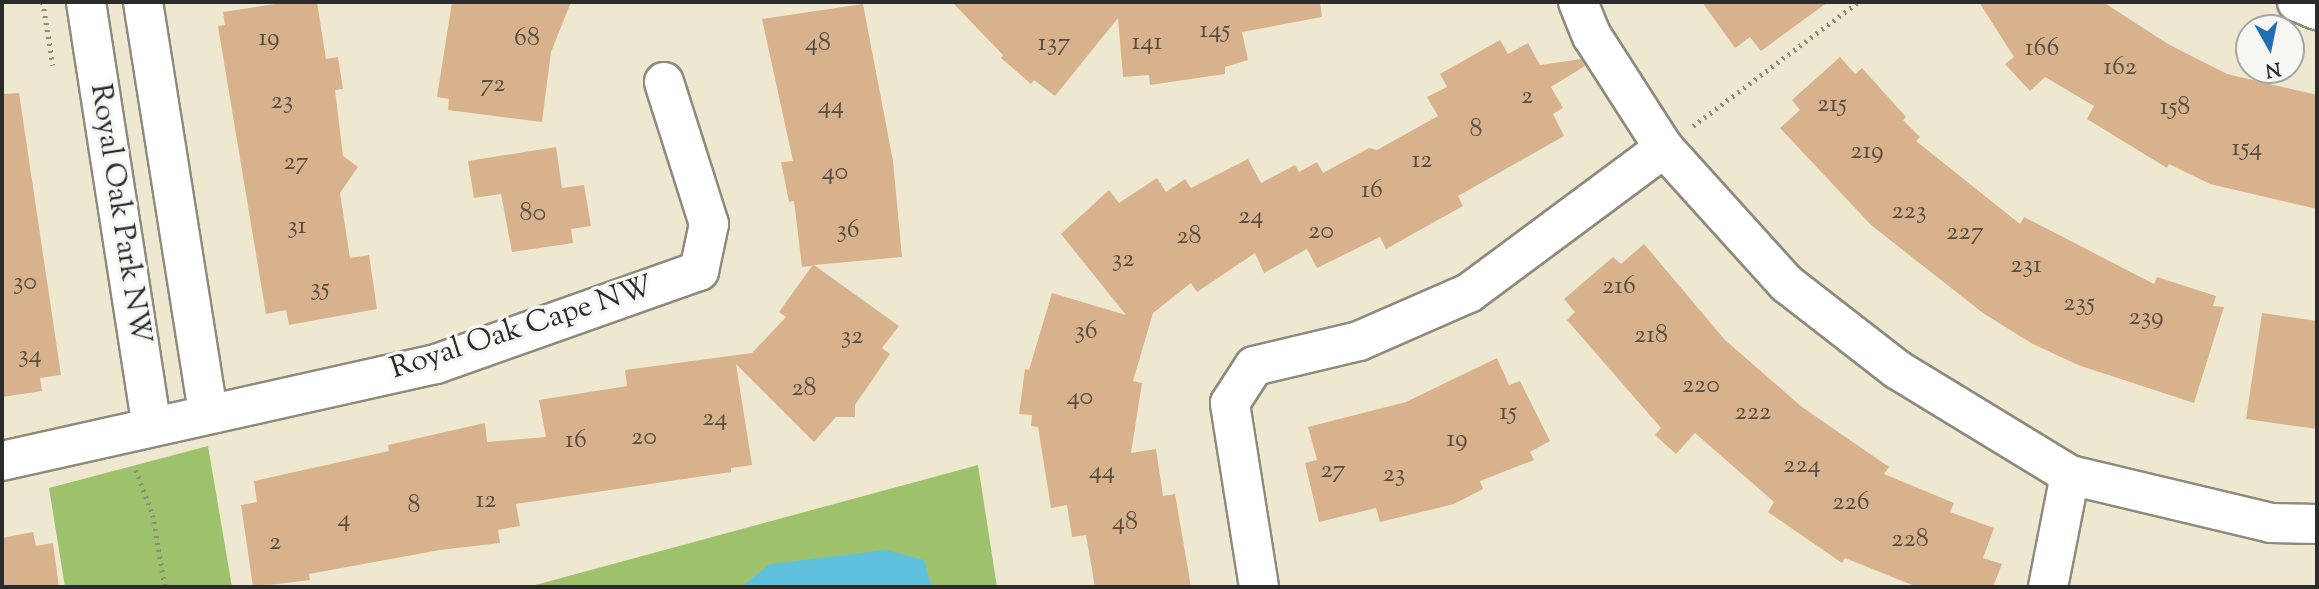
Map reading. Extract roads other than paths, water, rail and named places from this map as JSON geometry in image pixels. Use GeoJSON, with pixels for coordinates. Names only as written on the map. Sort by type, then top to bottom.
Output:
{"type":"FeatureCollection","features":[{"type":"Feature","properties":{"kind":"street","name":"Royal Oak Park NW"},"geometry":{"type":"LineString","coordinates":[[86,2],[135,430]]}},
{"type":"Feature","properties":{"kind":"street","name":"Royal Oak Park NW"},"geometry":{"type":"LineString","coordinates":[[143,2],[208,412]]}},
{"type":"Feature","properties":{"kind":"street"},"geometry":{"type":"LineString","coordinates":[[1578,2],[1592,36],[1664,148],[1787,284],[1898,370],[2070,475],[2271,523],[2317,524]]}},
{"type":"Feature","properties":{"kind":"street"},"geometry":{"type":"LineString","coordinates":[[2297,2],[2317,9]]}},
{"type":"Feature","properties":{"kind":"street","name":"Royal Oak Cape NW"},"geometry":{"type":"LineString","coordinates":[[2,461],[208,412],[436,364],[699,271],[709,224],[664,82]]}},
{"type":"Feature","properties":{"kind":"street"},"geometry":{"type":"LineString","coordinates":[[1259,587],[1230,403],[1254,366],[1359,341],[1469,293],[1664,148]]}},
{"type":"Feature","properties":{"kind":"street"},"geometry":{"type":"LineString","coordinates":[[2048,587],[2070,475]]}},
{"type":"Feature","properties":{"kind":"water"},"geometry":{"type":"Polygon","coordinates":[[[887,550],[924,560],[932,587],[741,587],[770,564],[887,550]]]}}]}
